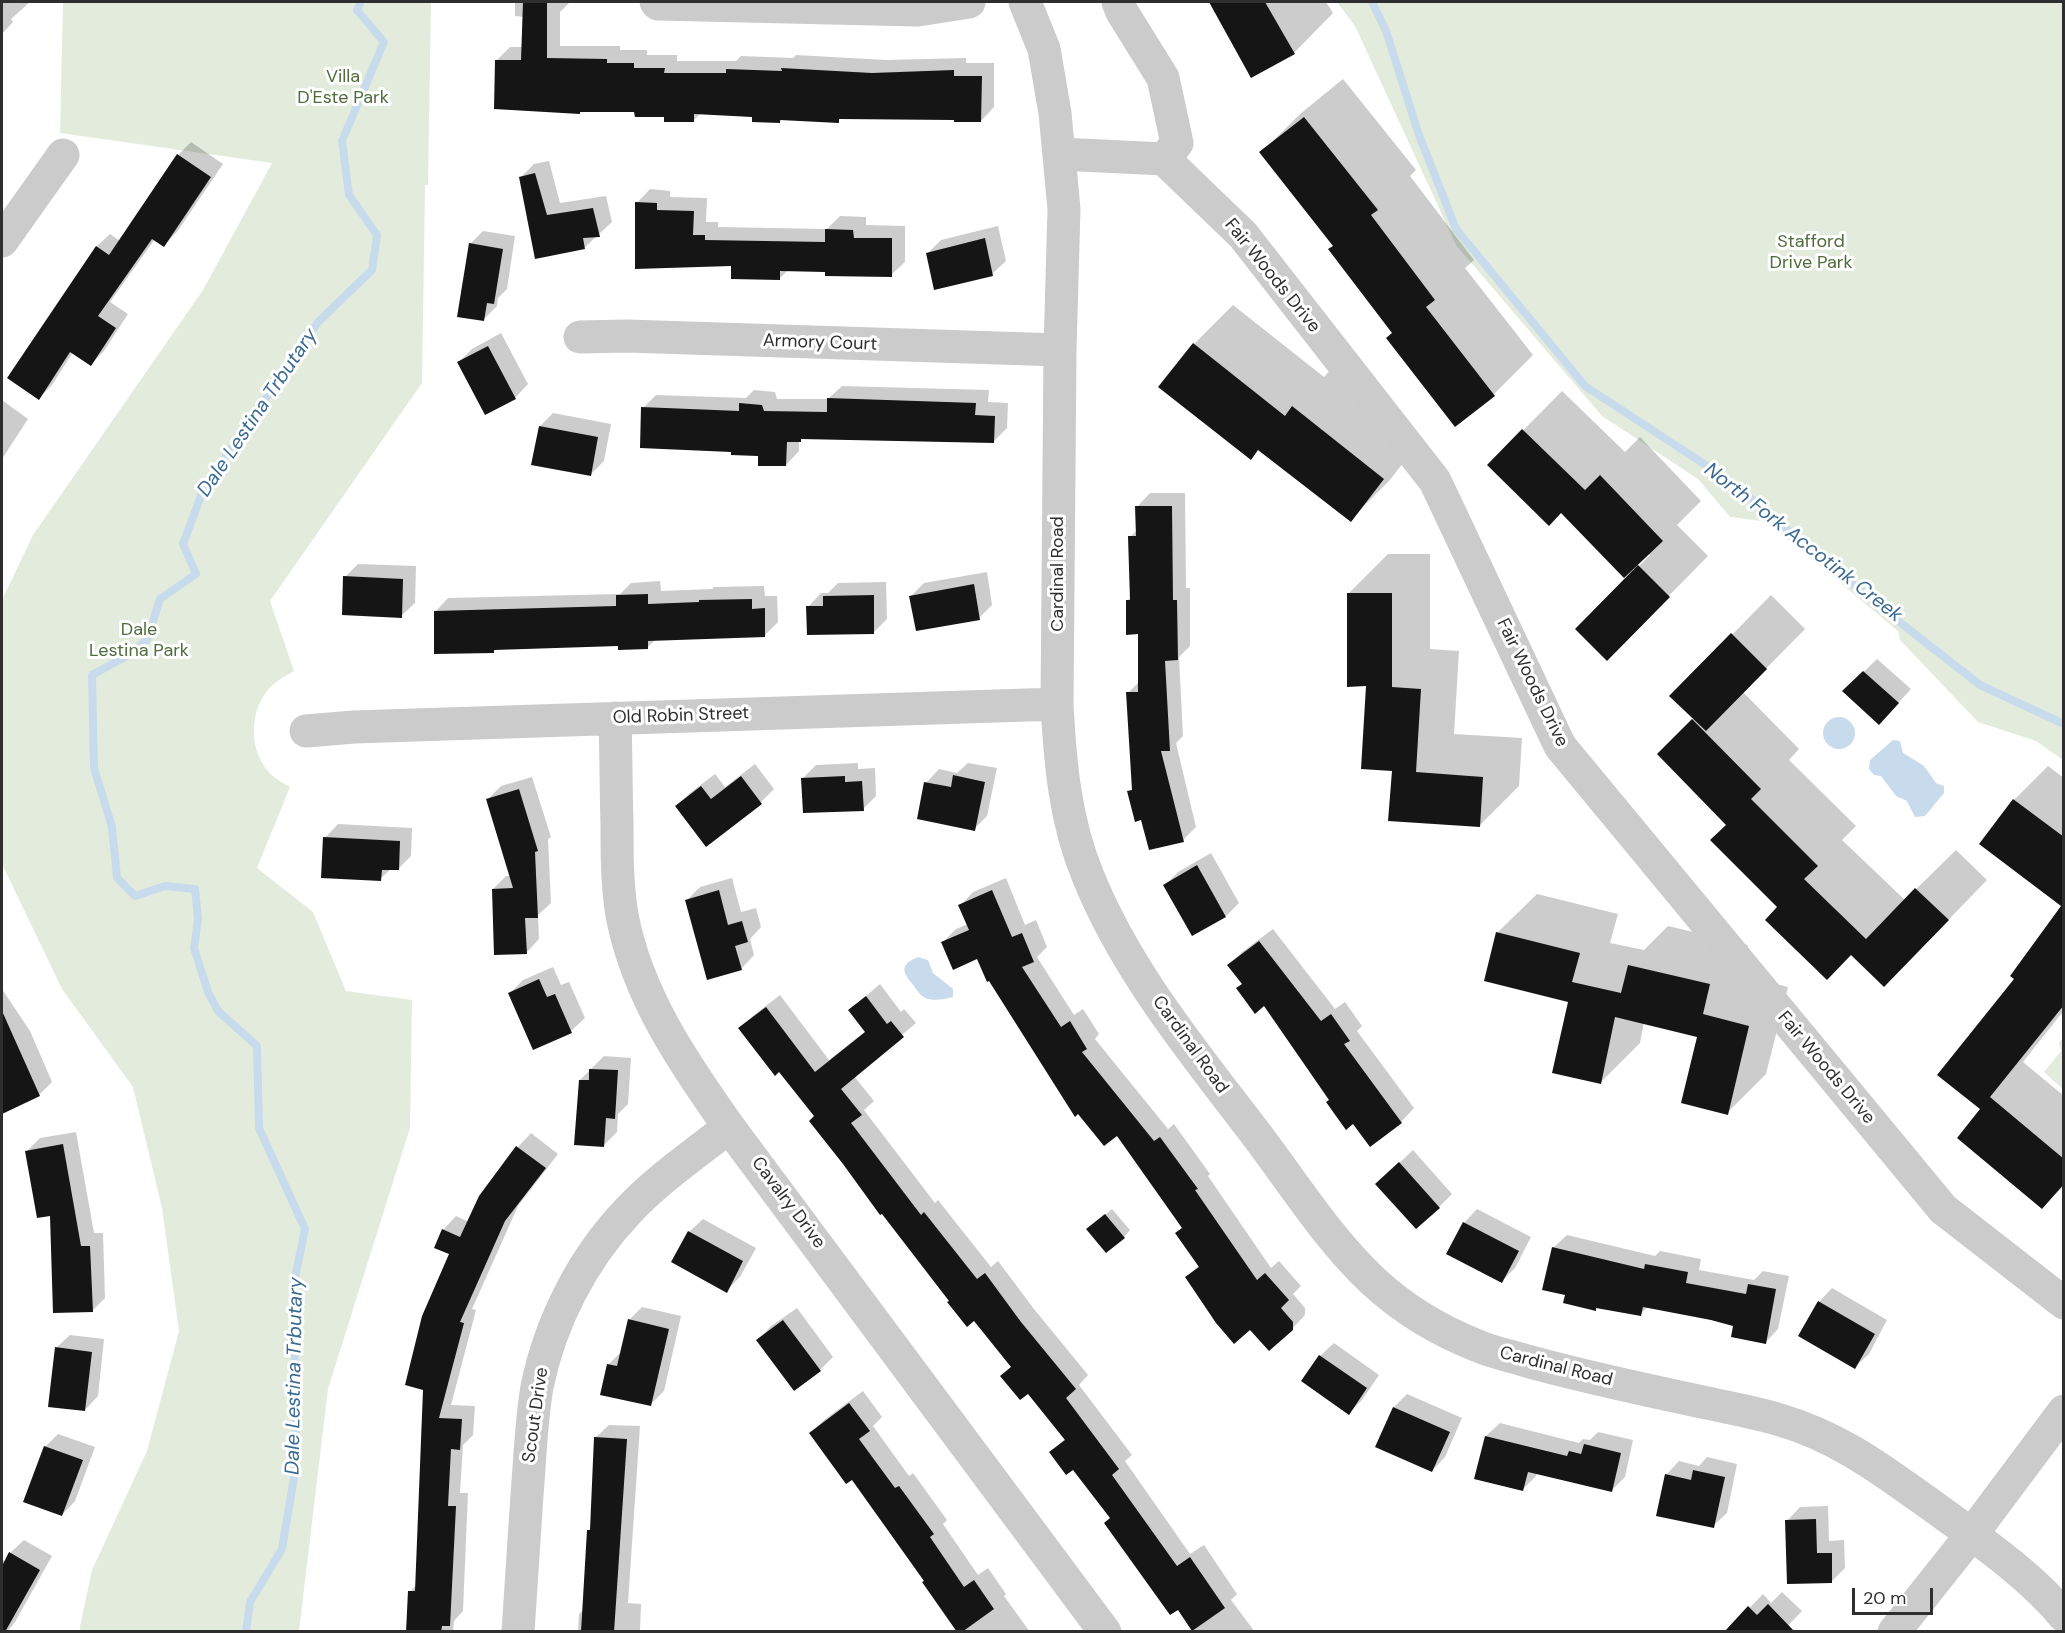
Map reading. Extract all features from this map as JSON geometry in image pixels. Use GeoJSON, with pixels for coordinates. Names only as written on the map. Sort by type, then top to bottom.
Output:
{"type":"FeatureCollection","features":[{"type":"Feature","properties":{"kind":"street"},"geometry":{"type":"LineString","coordinates":[[656,2],[658,4],[756,4],[918,10],[969,2]]}},
{"type":"Feature","properties":{"kind":"street","name":"Cardinal Road"},"geometry":{"type":"LineString","coordinates":[[1025,2],[1044,49],[1060,154],[1064,209],[1060,350],[1057,704],[1060,755],[1068,810],[1087,873],[1112,931],[1143,980],[1194,1053],[1326,1228],[1374,1281],[1400,1303],[1429,1322],[1482,1348],[1561,1371],[1775,1418],[1820,1434],[1867,1459],[1972,1534],[2009,1563],[2064,1616]]}},
{"type":"Feature","properties":{"kind":"street"},"geometry":{"type":"LineString","coordinates":[[1060,154],[1164,159],[1177,143],[1163,78],[1118,2]]}},
{"type":"Feature","properties":{"kind":"street"},"geometry":{"type":"LineString","coordinates":[[2,241],[63,155]]}},
{"type":"Feature","properties":{"kind":"street","name":"Fair Woods Drive"},"geometry":{"type":"LineString","coordinates":[[1164,159],[1243,235],[1435,481],[1560,746],[1943,1209],[2064,1303]]}},
{"type":"Feature","properties":{"kind":"street","name":"Armory Court"},"geometry":{"type":"LineString","coordinates":[[580,337],[627,336],[1060,350]]}},
{"type":"Feature","properties":{"kind":"street","name":"Old Robin Street"},"geometry":{"type":"LineString","coordinates":[[306,731],[615,718],[1057,704]]}},
{"type":"Feature","properties":{"kind":"street","name":"Cavalry Drive"},"geometry":{"type":"LineString","coordinates":[[615,718],[617,880],[622,916],[644,986],[664,1028],[695,1078],[729,1126],[1105,1632]]}},
{"type":"Feature","properties":{"kind":"street","name":"Scout Drive"},"geometry":{"type":"LineString","coordinates":[[518,1632],[532,1422],[545,1355],[558,1318],[588,1262],[627,1212],[651,1188],[729,1126]]}},
{"type":"Feature","properties":{"kind":"street"},"geometry":{"type":"LineString","coordinates":[[1894,1632],[2064,1412]]}},
{"type":"Feature","properties":{"kind":"green space","name":"Dale Lestina Park"},"geometry":{"type":"Polygon","coordinates":[[[63,2],[431,2],[422,383],[270,601],[294,671],[276,682],[267,691],[254,723],[256,747],[260,758],[274,777],[290,787],[257,868],[313,912],[346,991],[412,1000],[410,1128],[328,1389],[299,1631],[79,1631],[92,1570],[147,1451],[179,1331],[162,1208],[133,1087],[62,989],[2,864],[2,600],[33,535],[203,290],[272,163],[60,133],[63,2]]]}},
{"type":"Feature","properties":{"kind":"green space","name":"Stafford Drive Park"},"geometry":{"type":"Polygon","coordinates":[[[1337,2],[2063,2],[2063,760],[2036,741],[1978,722],[1900,640],[1898,631],[1783,535],[1762,521],[1730,517],[1698,479],[1602,416],[1456,245],[1355,26],[1337,2]]]}},
{"type":"Feature","properties":{"kind":"green space"},"geometry":{"type":"Polygon","coordinates":[[[2063,1037],[2064,1089],[2044,1072],[2061,1051],[2059,1043],[2063,1037]]]}},
{"type":"Feature","properties":{"kind":"water"},"geometry":{"type":"Polygon","coordinates":[[[1839,717],[1850,722],[1855,733],[1850,744],[1839,749],[1828,744],[1823,733],[1828,722],[1839,717]]]}},
{"type":"Feature","properties":{"kind":"water"},"geometry":{"type":"Polygon","coordinates":[[[1893,740],[1900,741],[1903,753],[1924,766],[1936,783],[1944,786],[1944,793],[1925,816],[1915,817],[1907,801],[1896,796],[1881,776],[1874,775],[1869,769],[1870,760],[1893,740]]]}},
{"type":"Feature","properties":{"kind":"water"},"geometry":{"type":"Polygon","coordinates":[[[918,957],[928,960],[933,973],[953,989],[953,997],[932,1000],[919,992],[904,970],[907,963],[918,957]]]}},
{"type":"Feature","properties":{"kind":"building"},"geometry":{"type":"Polygon","coordinates":[[[523,2],[547,2],[547,58],[607,59],[607,63],[634,63],[634,68],[665,68],[664,73],[726,73],[726,69],[782,71],[781,68],[872,73],[954,70],[954,76],[982,76],[981,122],[839,119],[839,123],[780,120],[780,123],[752,122],[752,117],[694,114],[694,122],[664,122],[664,117],[635,117],[634,112],[580,112],[580,114],[494,109],[495,60],[521,60],[523,2]]]}},
{"type":"Feature","properties":{"kind":"building"},"geometry":{"type":"Polygon","coordinates":[[[1209,2],[1265,2],[1295,54],[1251,78],[1209,2]]]}},
{"type":"Feature","properties":{"kind":"building"},"geometry":{"type":"Polygon","coordinates":[[[1304,117],[1378,210],[1371,215],[1435,300],[1426,307],[1495,396],[1455,427],[1386,338],[1392,333],[1328,249],[1333,246],[1259,152],[1304,117]]]}},
{"type":"Feature","properties":{"kind":"building"},"geometry":{"type":"Polygon","coordinates":[[[177,154],[211,177],[164,247],[152,239],[98,316],[116,328],[91,366],[70,352],[39,400],[7,378],[96,246],[109,255],[177,154]]]}},
{"type":"Feature","properties":{"kind":"building"},"geometry":{"type":"Polygon","coordinates":[[[535,173],[547,215],[593,208],[600,237],[583,238],[585,249],[535,259],[519,177],[535,173]]]}},
{"type":"Feature","properties":{"kind":"building"},"geometry":{"type":"Polygon","coordinates":[[[635,202],[657,203],[657,210],[694,211],[693,235],[705,235],[705,240],[825,242],[825,229],[853,230],[854,238],[892,238],[892,277],[825,276],[825,272],[780,271],[780,280],[731,279],[731,266],[635,269],[635,202]]]}},
{"type":"Feature","properties":{"kind":"building"},"geometry":{"type":"Polygon","coordinates":[[[985,238],[993,276],[934,290],[926,253],[985,238]]]}},
{"type":"Feature","properties":{"kind":"building"},"geometry":{"type":"Polygon","coordinates":[[[469,243],[503,249],[494,304],[487,303],[484,321],[457,317],[469,243]]]}},
{"type":"Feature","properties":{"kind":"building"},"geometry":{"type":"Polygon","coordinates":[[[1193,343],[1285,416],[1292,406],[1384,479],[1351,522],[1258,450],[1251,460],[1158,387],[1193,343]]]}},
{"type":"Feature","properties":{"kind":"building"},"geometry":{"type":"Polygon","coordinates":[[[488,346],[516,399],[485,415],[457,362],[488,346]]]}},
{"type":"Feature","properties":{"kind":"building"},"geometry":{"type":"Polygon","coordinates":[[[827,398],[976,403],[975,415],[995,416],[994,443],[801,439],[801,442],[787,442],[786,466],[758,466],[758,456],[731,455],[731,452],[640,448],[641,407],[739,411],[739,403],[762,405],[764,411],[827,412],[827,398]]]}},
{"type":"Feature","properties":{"kind":"building"},"geometry":{"type":"Polygon","coordinates":[[[539,426],[598,437],[591,476],[531,465],[539,426]]]}},
{"type":"Feature","properties":{"kind":"building"},"geometry":{"type":"Polygon","coordinates":[[[1522,429],[1585,490],[1600,475],[1663,541],[1624,578],[1561,513],[1549,526],[1487,465],[1522,429]]]}},
{"type":"Feature","properties":{"kind":"building"},"geometry":{"type":"Polygon","coordinates":[[[1135,506],[1172,506],[1173,600],[1177,600],[1178,660],[1165,661],[1170,751],[1161,751],[1184,842],[1149,850],[1141,820],[1135,822],[1127,791],[1132,790],[1126,692],[1138,692],[1138,634],[1126,635],[1126,600],[1130,600],[1128,536],[1136,536],[1135,506]]]}},
{"type":"Feature","properties":{"kind":"building"},"geometry":{"type":"Polygon","coordinates":[[[1638,565],[1670,597],[1607,661],[1575,629],[1638,565]]]}},
{"type":"Feature","properties":{"kind":"building"},"geometry":{"type":"Polygon","coordinates":[[[343,576],[403,579],[402,618],[342,615],[343,576]]]}},
{"type":"Feature","properties":{"kind":"building"},"geometry":{"type":"Polygon","coordinates":[[[974,584],[980,620],[916,631],[909,596],[974,584]]]}},
{"type":"Feature","properties":{"kind":"building"},"geometry":{"type":"Polygon","coordinates":[[[1347,593],[1392,593],[1392,687],[1421,689],[1416,772],[1483,777],[1480,827],[1388,821],[1392,771],[1361,769],[1366,686],[1347,687],[1347,593]]]}},
{"type":"Feature","properties":{"kind":"building"},"geometry":{"type":"Polygon","coordinates":[[[648,594],[648,604],[752,599],[752,609],[765,608],[765,637],[648,641],[648,649],[618,650],[618,646],[434,654],[434,611],[616,606],[616,595],[648,594]]]}},
{"type":"Feature","properties":{"kind":"building"},"geometry":{"type":"Polygon","coordinates":[[[874,595],[874,634],[807,635],[806,606],[823,606],[823,596],[874,595]]]}},
{"type":"Feature","properties":{"kind":"building"},"geometry":{"type":"Polygon","coordinates":[[[1731,633],[1767,669],[1706,731],[1669,696],[1731,633]]]}},
{"type":"Feature","properties":{"kind":"building"},"geometry":{"type":"Polygon","coordinates":[[[1863,671],[1899,703],[1879,725],[1842,691],[1863,671]]]}},
{"type":"Feature","properties":{"kind":"building"},"geometry":{"type":"Polygon","coordinates":[[[1692,719],[1761,789],[1751,799],[1818,866],[1804,879],[1866,939],[1915,888],[1949,920],[1884,987],[1851,955],[1827,980],[1765,920],[1777,907],[1710,840],[1726,825],[1657,754],[1692,719]]]}},
{"type":"Feature","properties":{"kind":"building"},"geometry":{"type":"Polygon","coordinates":[[[953,775],[985,782],[975,831],[917,819],[924,782],[951,787],[953,775]]]}},
{"type":"Feature","properties":{"kind":"building"},"geometry":{"type":"Polygon","coordinates":[[[741,776],[762,804],[706,847],[675,806],[701,786],[711,799],[741,776]]]}},
{"type":"Feature","properties":{"kind":"building"},"geometry":{"type":"Polygon","coordinates":[[[845,776],[845,782],[862,781],[864,811],[803,813],[801,778],[845,776]]]}},
{"type":"Feature","properties":{"kind":"building"},"geometry":{"type":"Polygon","coordinates":[[[519,789],[538,851],[535,852],[538,918],[525,918],[527,954],[494,955],[492,889],[513,888],[486,799],[519,789]]]}},
{"type":"Feature","properties":{"kind":"building"},"geometry":{"type":"Polygon","coordinates":[[[2013,799],[2064,837],[2064,1005],[1990,1097],[2064,1159],[2064,1184],[2042,1209],[1957,1138],[1980,1109],[1937,1075],[2014,979],[2010,976],[2061,906],[1979,844],[2013,799]]]}},
{"type":"Feature","properties":{"kind":"building"},"geometry":{"type":"Polygon","coordinates":[[[323,837],[400,841],[399,870],[382,870],[381,881],[321,878],[323,837]]]}},
{"type":"Feature","properties":{"kind":"building"},"geometry":{"type":"Polygon","coordinates":[[[1197,865],[1226,917],[1192,936],[1163,885],[1197,865]]]}},
{"type":"Feature","properties":{"kind":"building"},"geometry":{"type":"Polygon","coordinates":[[[719,890],[728,925],[742,921],[748,942],[735,946],[742,970],[707,980],[685,900],[719,890]]]}},
{"type":"Feature","properties":{"kind":"building"},"geometry":{"type":"Polygon","coordinates":[[[992,890],[1012,937],[1022,933],[1034,962],[1022,967],[1061,1027],[1070,1021],[1087,1049],[1082,1052],[1154,1141],[1160,1137],[1198,1189],[1195,1190],[1257,1280],[1265,1273],[1289,1300],[1281,1308],[1293,1322],[1293,1330],[1269,1351],[1250,1330],[1234,1344],[1216,1323],[1185,1277],[1199,1267],[1175,1233],[1182,1228],[1117,1136],[1104,1146],[1078,1114],[1075,1117],[989,981],[987,982],[977,959],[953,970],[941,942],[969,930],[958,905],[992,890]]]}},
{"type":"Feature","properties":{"kind":"building"},"geometry":{"type":"Polygon","coordinates":[[[1496,932],[1580,953],[1572,982],[1621,993],[1628,965],[1710,984],[1703,1014],[1749,1026],[1728,1115],[1681,1103],[1697,1037],[1615,1017],[1601,1084],[1552,1073],[1568,1002],[1484,981],[1496,932]]]}},
{"type":"Feature","properties":{"kind":"building"},"geometry":{"type":"Polygon","coordinates":[[[1259,941],[1321,1021],[1331,1014],[1350,1041],[1344,1044],[1402,1123],[1370,1147],[1353,1124],[1346,1130],[1326,1102],[1329,1100],[1264,1006],[1255,1014],[1236,988],[1242,984],[1227,965],[1259,941]]]}},
{"type":"Feature","properties":{"kind":"building"},"geometry":{"type":"Polygon","coordinates":[[[539,979],[547,997],[555,994],[572,1033],[533,1050],[508,993],[539,979]]]}},
{"type":"Feature","properties":{"kind":"building"},"geometry":{"type":"Polygon","coordinates":[[[866,996],[887,1024],[891,1021],[904,1037],[841,1089],[862,1115],[851,1123],[921,1215],[924,1212],[977,1279],[985,1273],[1021,1322],[1076,1389],[1066,1398],[1119,1469],[1112,1475],[1177,1566],[1190,1557],[1225,1608],[1192,1631],[1178,1610],[1170,1615],[1104,1523],[1110,1518],[1073,1470],[1066,1475],[1049,1452],[1065,1440],[1028,1394],[1020,1400],[1000,1376],[1011,1367],[974,1321],[967,1327],[809,1121],[814,1116],[779,1072],[775,1076],[738,1028],[766,1007],[815,1072],[865,1032],[848,1010],[866,996]]]}},
{"type":"Feature","properties":{"kind":"building"},"geometry":{"type":"Polygon","coordinates":[[[2,1011],[40,1096],[2,1114],[2,1011]]]}},
{"type":"Feature","properties":{"kind":"building"},"geometry":{"type":"Polygon","coordinates":[[[589,1069],[618,1070],[615,1119],[606,1118],[604,1147],[574,1145],[579,1080],[589,1080],[589,1069]]]}},
{"type":"Feature","properties":{"kind":"building"},"geometry":{"type":"Polygon","coordinates":[[[63,1144],[81,1246],[90,1246],[93,1312],[53,1313],[50,1216],[37,1218],[25,1151],[63,1144]]]}},
{"type":"Feature","properties":{"kind":"building"},"geometry":{"type":"Polygon","coordinates":[[[516,1146],[546,1168],[505,1221],[460,1322],[464,1323],[439,1418],[462,1419],[460,1450],[451,1449],[448,1506],[456,1506],[450,1626],[442,1626],[441,1632],[406,1632],[408,1591],[415,1591],[423,1390],[405,1385],[422,1316],[449,1254],[434,1248],[442,1229],[460,1237],[479,1196],[516,1146]]]}},
{"type":"Feature","properties":{"kind":"building"},"geometry":{"type":"Polygon","coordinates":[[[1399,1162],[1440,1208],[1416,1229],[1375,1184],[1399,1162]]]}},
{"type":"Feature","properties":{"kind":"building"},"geometry":{"type":"Polygon","coordinates":[[[1105,1214],[1125,1238],[1106,1253],[1086,1229],[1105,1214]]]}},
{"type":"Feature","properties":{"kind":"building"},"geometry":{"type":"Polygon","coordinates":[[[1463,1222],[1519,1251],[1502,1283],[1446,1254],[1463,1222]]]}},
{"type":"Feature","properties":{"kind":"building"},"geometry":{"type":"Polygon","coordinates":[[[688,1231],[743,1261],[727,1293],[671,1262],[688,1231]]]}},
{"type":"Feature","properties":{"kind":"building"},"geometry":{"type":"Polygon","coordinates":[[[1552,1247],[1644,1269],[1645,1264],[1688,1272],[1686,1283],[1746,1294],[1748,1284],[1776,1289],[1766,1344],[1731,1337],[1733,1326],[1711,1320],[1643,1307],[1641,1316],[1596,1308],[1596,1311],[1563,1303],[1565,1295],[1542,1290],[1552,1247]]]}},
{"type":"Feature","properties":{"kind":"building"},"geometry":{"type":"Polygon","coordinates":[[[1818,1301],[1875,1334],[1855,1369],[1798,1336],[1818,1301]]]}},
{"type":"Feature","properties":{"kind":"building"},"geometry":{"type":"Polygon","coordinates":[[[628,1319],[669,1329],[651,1406],[600,1395],[607,1364],[617,1366],[628,1319]]]}},
{"type":"Feature","properties":{"kind":"building"},"geometry":{"type":"Polygon","coordinates":[[[783,1320],[821,1371],[794,1391],[756,1340],[783,1320]]]}},
{"type":"Feature","properties":{"kind":"building"},"geometry":{"type":"Polygon","coordinates":[[[55,1347],[92,1352],[85,1411],[48,1407],[55,1347]]]}},
{"type":"Feature","properties":{"kind":"building"},"geometry":{"type":"Polygon","coordinates":[[[1319,1355],[1367,1388],[1349,1415],[1301,1381],[1319,1355]]]}},
{"type":"Feature","properties":{"kind":"building"},"geometry":{"type":"Polygon","coordinates":[[[849,1403],[870,1431],[859,1439],[895,1488],[899,1486],[934,1534],[930,1537],[964,1587],[974,1580],[994,1609],[962,1632],[957,1632],[922,1582],[924,1581],[852,1480],[846,1484],[809,1433],[849,1403]]]}},
{"type":"Feature","properties":{"kind":"building"},"geometry":{"type":"Polygon","coordinates":[[[1393,1407],[1450,1432],[1432,1472],[1375,1447],[1393,1407]]]}},
{"type":"Feature","properties":{"kind":"building"},"geometry":{"type":"Polygon","coordinates":[[[1485,1436],[1567,1456],[1569,1451],[1581,1454],[1584,1444],[1621,1453],[1612,1492],[1528,1472],[1523,1491],[1474,1479],[1485,1436]]]}},
{"type":"Feature","properties":{"kind":"building"},"geometry":{"type":"Polygon","coordinates":[[[594,1437],[627,1439],[614,1632],[581,1632],[587,1530],[590,1530],[594,1437]]]}},
{"type":"Feature","properties":{"kind":"building"},"geometry":{"type":"Polygon","coordinates":[[[44,1446],[83,1460],[62,1516],[23,1502],[44,1446]]]}},
{"type":"Feature","properties":{"kind":"building"},"geometry":{"type":"Polygon","coordinates":[[[1693,1470],[1725,1477],[1714,1528],[1656,1516],[1665,1474],[1691,1480],[1693,1470]]]}},
{"type":"Feature","properties":{"kind":"building"},"geometry":{"type":"Polygon","coordinates":[[[1816,1519],[1817,1553],[1832,1553],[1832,1583],[1787,1584],[1785,1520],[1816,1519]]]}},
{"type":"Feature","properties":{"kind":"building"},"geometry":{"type":"Polygon","coordinates":[[[9,1552],[40,1570],[5,1632],[2,1632],[2,1566],[9,1552]]]}},
{"type":"Feature","properties":{"kind":"building"},"geometry":{"type":"Polygon","coordinates":[[[1768,1604],[1795,1632],[1724,1632],[1748,1606],[1757,1615],[1768,1604]]]}},
{"type":"Feature","properties":{"kind":"waterway","name":"Dale Lestina Trbutary"},"geometry":{"type":"LineString","coordinates":[[246,1632],[250,1602],[282,1549],[296,1466],[294,1283],[305,1229],[259,1128],[257,1046],[218,1011],[208,992],[194,948],[198,919],[195,889],[165,886],[135,896],[117,878],[112,827],[94,768],[92,675],[125,657],[147,640],[160,599],[196,574],[183,544],[203,490],[318,322],[372,270],[377,235],[349,195],[342,141],[384,42],[357,10],[361,2]]}},
{"type":"Feature","properties":{"kind":"waterway","name":"North Fork Accotink Creek"},"geometry":{"type":"LineString","coordinates":[[1372,2],[1386,31],[1419,135],[1456,229],[1585,386],[1730,481],[1879,606],[1980,685],[2064,724]]}},
{"type":"Feature","properties":{"kind":"park label","name":"Villa D'Este Park"},"geometry":{"type":"Point","coordinates":[343,88]}}]}
